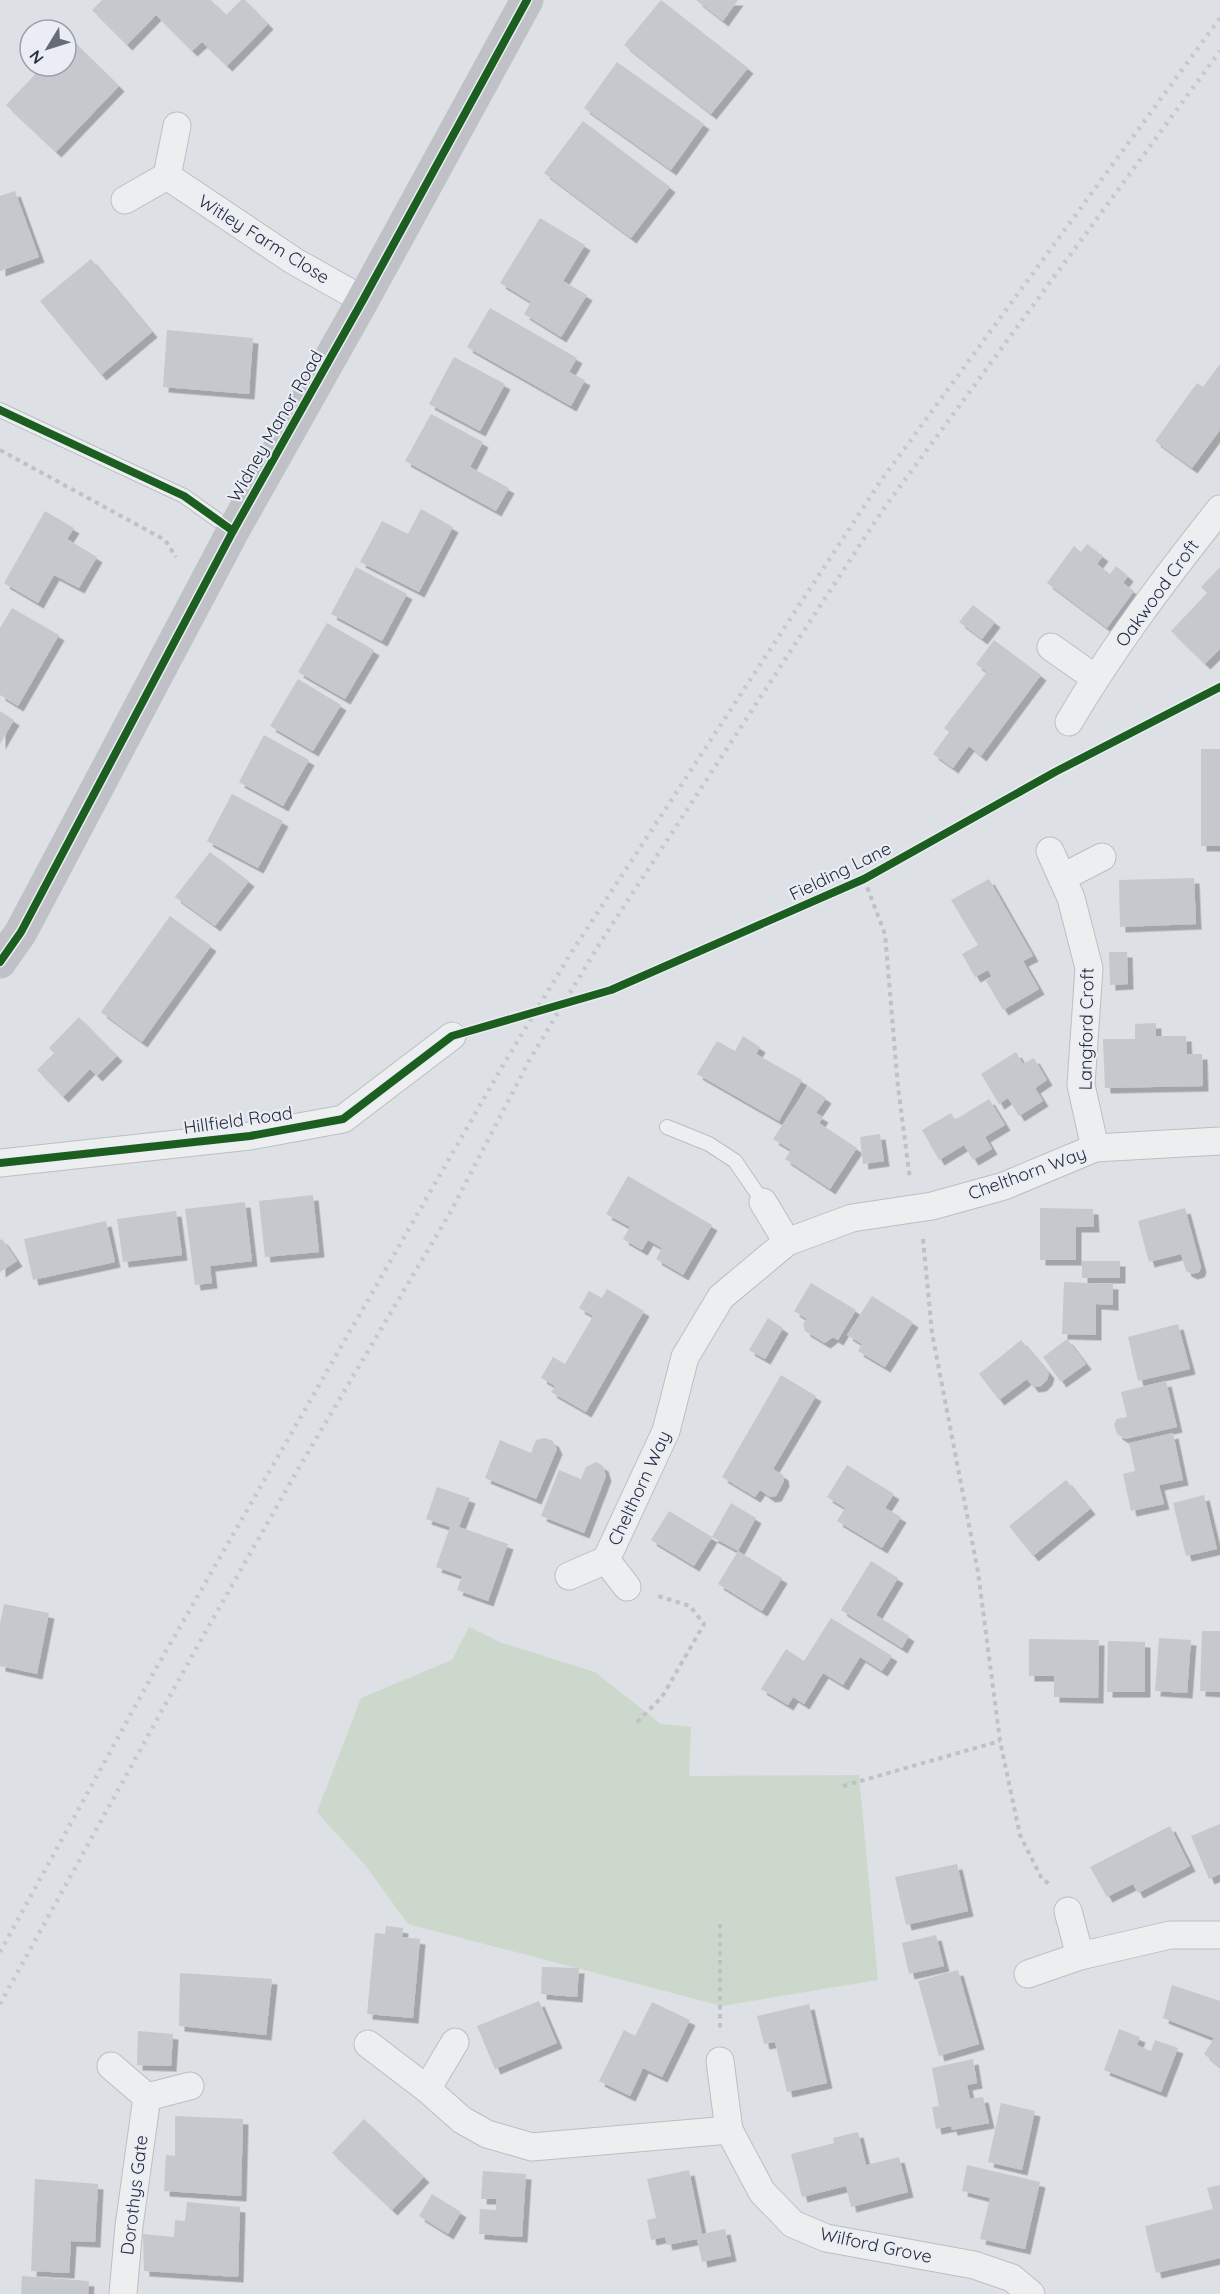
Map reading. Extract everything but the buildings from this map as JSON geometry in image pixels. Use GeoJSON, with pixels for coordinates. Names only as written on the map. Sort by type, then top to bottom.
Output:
{"type":"FeatureCollection","features":[{"type":"Feature","properties":{"kind":"street","name":"Widney Manor Road"},"geometry":{"type":"LineString","coordinates":[[0,962],[21,932],[233,531],[363,300],[527,0]]}},
{"type":"Feature","properties":{"kind":"street"},"geometry":{"type":"LineString","coordinates":[[125,200],[167,176],[177,126]]}},
{"type":"Feature","properties":{"kind":"street","name":"Witley Farm Close"},"geometry":{"type":"LineString","coordinates":[[167,176],[294,261],[363,300]]}},
{"type":"Feature","properties":{"kind":"street","name":"Oakwood Croft"},"geometry":{"type":"LineString","coordinates":[[1069,722],[1095,678],[1180,559],[1220,509]]}},
{"type":"Feature","properties":{"kind":"street"},"geometry":{"type":"LineString","coordinates":[[1051,647],[1095,678]]}},
{"type":"Feature","properties":{"kind":"street","name":"Langford Croft"},"geometry":{"type":"LineString","coordinates":[[1050,851],[1071,898],[1089,968],[1081,1085],[1095,1148]]}},
{"type":"Feature","properties":{"kind":"street"},"geometry":{"type":"LineString","coordinates":[[1062,877],[1102,858]]}},
{"type":"Feature","properties":{"kind":"street","name":"Hillfield Road"},"geometry":{"type":"LineString","coordinates":[[0,1163],[250,1136],[344,1119],[452,1036]]}},
{"type":"Feature","properties":{"kind":"street","name":"Chelthorn Way"},"geometry":{"type":"LineString","coordinates":[[569,1576],[606,1560],[666,1431],[685,1357],[721,1297],[788,1242],[852,1218],[933,1206],[1004,1186],[1095,1148],[1219,1148]]}},
{"type":"Feature","properties":{"kind":"street"},"geometry":{"type":"LineString","coordinates":[[763,1202],[788,1242]]}},
{"type":"Feature","properties":{"kind":"street","name":"Chelthorn Way"},"geometry":{"type":"LineString","coordinates":[[606,1560],[627,1587]]}},
{"type":"Feature","properties":{"kind":"street"},"geometry":{"type":"LineString","coordinates":[[1064,1901],[1080,1956]]}},
{"type":"Feature","properties":{"kind":"street"},"geometry":{"type":"LineString","coordinates":[[1028,1974],[1080,1956],[1170,1935],[1220,1935]]}},
{"type":"Feature","properties":{"kind":"street"},"geometry":{"type":"LineString","coordinates":[[427,2089],[455,2042]]}},
{"type":"Feature","properties":{"kind":"street"},"geometry":{"type":"LineString","coordinates":[[368,2044],[427,2089],[462,2120],[487,2134],[532,2147],[729,2130]]}},
{"type":"Feature","properties":{"kind":"street","name":"Wilford Grove"},"geometry":{"type":"LineString","coordinates":[[720,2061],[729,2130],[762,2192],[793,2224],[826,2238],[974,2265],[1012,2278],[1031,2294]]}},
{"type":"Feature","properties":{"kind":"street"},"geometry":{"type":"LineString","coordinates":[[111,2066],[147,2097],[190,2086]]}},
{"type":"Feature","properties":{"kind":"street","name":"Dorothys Gate"},"geometry":{"type":"LineString","coordinates":[[123,2294],[129,2226],[147,2097]]}},
{"type":"Feature","properties":{"kind":"lane"},"geometry":{"type":"LineString","coordinates":[[0,410],[184,496],[233,531]]}},
{"type":"Feature","properties":{"kind":"lane"},"geometry":{"type":"LineString","coordinates":[[667,1126],[709,1144],[735,1161],[763,1202]]}},
{"type":"Feature","properties":{"kind":"path"},"geometry":{"type":"LineString","coordinates":[[0,450],[165,540],[176,556]]}},
{"type":"Feature","properties":{"kind":"path"},"geometry":{"type":"LineString","coordinates":[[864,879],[885,934],[898,1088],[910,1185]]}},
{"type":"Feature","properties":{"kind":"path"},"geometry":{"type":"LineString","coordinates":[[923,1238],[932,1333],[978,1572],[1000,1741],[1020,1835],[1042,1879],[1064,1901]]}},
{"type":"Feature","properties":{"kind":"path"},"geometry":{"type":"LineString","coordinates":[[627,1587],[690,1606],[704,1624],[662,1697],[637,1722]]}},
{"type":"Feature","properties":{"kind":"path"},"geometry":{"type":"LineString","coordinates":[[843,1786],[1000,1741]]}},
{"type":"Feature","properties":{"kind":"path"},"geometry":{"type":"LineString","coordinates":[[720,1924],[720,2061]]}},
{"type":"Feature","properties":{"kind":"shaded area"},"geometry":{"type":"Polygon","coordinates":[[[469,1627],[502,1643],[595,1672],[661,1724],[691,1727],[689,1776],[859,1775],[878,1980],[722,2006],[408,1924],[365,1865],[317,1812],[361,1698],[452,1660],[469,1627]]]}},
{"type":"Feature","properties":{"kind":"railway"},"geometry":{"type":"LineString","coordinates":[[0,1952],[154,1672],[502,1067],[571,953],[880,482],[1220,18]]}},
{"type":"Feature","properties":{"kind":"railway"},"geometry":{"type":"LineString","coordinates":[[0,2004],[197,1647],[297,1471],[451,1211],[530,1059],[600,943],[882,511],[1220,51]]}},
{"type":"Feature","properties":{"kind":"cycle path"},"geometry":{"type":"LineString","coordinates":[[0,962],[21,932],[233,531],[363,300],[527,0]]}},
{"type":"Feature","properties":{"kind":"cycle path"},"geometry":{"type":"LineString","coordinates":[[0,410],[184,496],[233,531]]}},
{"type":"Feature","properties":{"kind":"cycle path","name":"Fielding Lane"},"geometry":{"type":"LineString","coordinates":[[0,1163],[250,1136],[343,1119],[452,1036],[611,990],[864,879],[1055,772],[1220,687]]}}]}
